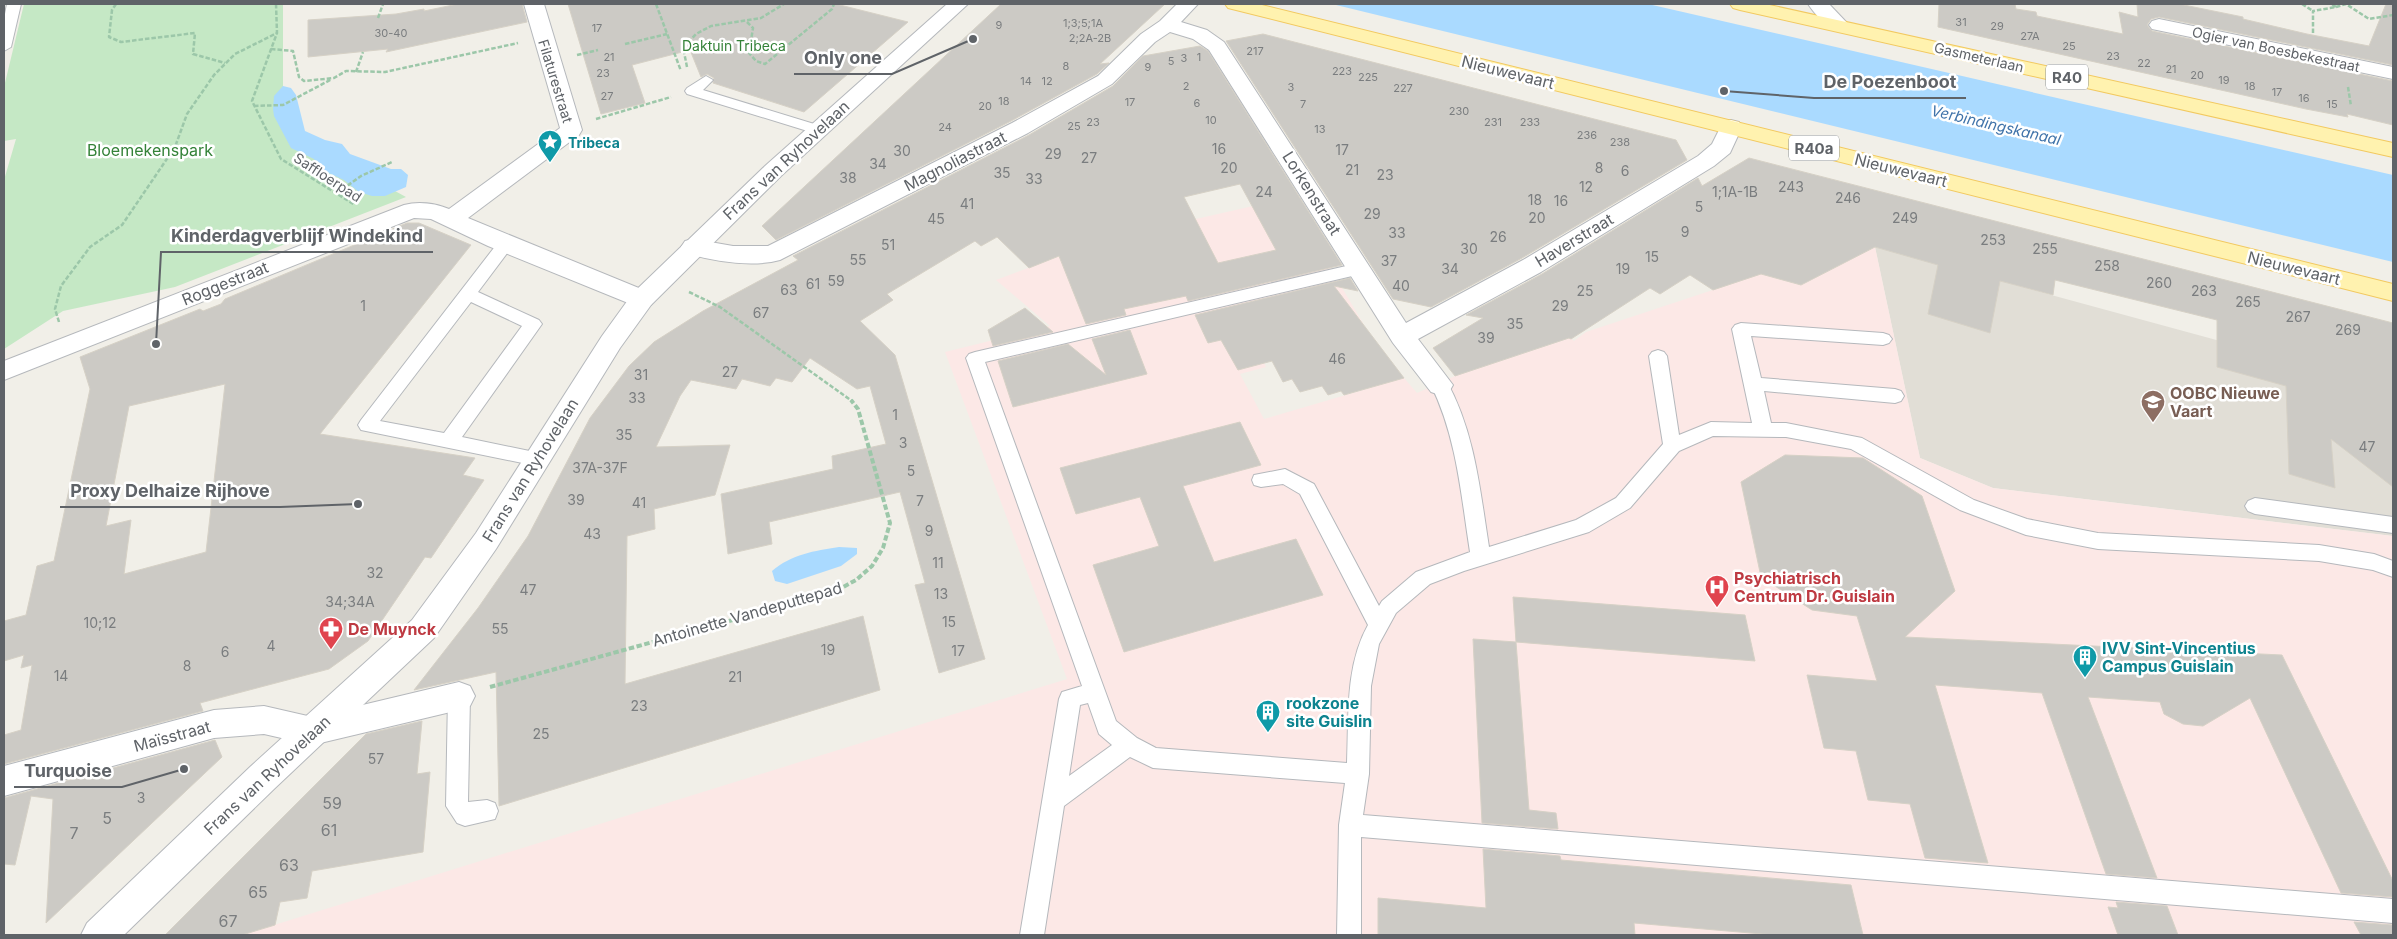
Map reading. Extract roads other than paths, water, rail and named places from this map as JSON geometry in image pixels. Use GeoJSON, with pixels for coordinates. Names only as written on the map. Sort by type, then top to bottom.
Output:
{"type":"FeatureCollection","features":[{"type":"Feature","properties":{"kind":"main road","name":"Nieuwevaart"},"geometry":{"type":"LineString","coordinates":[[1235,4],[2393,293]]}},
{"type":"Feature","properties":{"kind":"main road","name":"Gasmeterlaan"},"geometry":{"type":"LineString","coordinates":[[1740,4],[2393,150]]}},
{"type":"Feature","properties":{"kind":"street","name":"Filaturestraat"},"geometry":{"type":"LineString","coordinates":[[452,218],[570,129],[534,4]]}},
{"type":"Feature","properties":{"kind":"street","name":"Frans van Ryhovelaan"},"geometry":{"type":"LineString","coordinates":[[100,935],[312,731],[387,664],[422,629],[486,541],[611,342],[642,299],[693,247],[958,4]]}},
{"type":"Feature","properties":{"kind":"street","name":"Magnoliastraat"},"geometry":{"type":"LineString","coordinates":[[693,247],[733,254],[772,254],[1020,128],[1105,80],[1148,38],[1167,25],[1188,4]]}},
{"type":"Feature","properties":{"kind":"street"},"geometry":{"type":"LineString","coordinates":[[1818,4],[1840,26]]}},
{"type":"Feature","properties":{"kind":"street","name":"Lorkenstraat"},"geometry":{"type":"LineString","coordinates":[[1167,25],[1200,34],[1210,39],[1217,46],[1402,337],[1440,385]]}},
{"type":"Feature","properties":{"kind":"street","name":"Ogier van Boesbekestraat"},"geometry":{"type":"LineString","coordinates":[[2160,25],[2393,73]]}},
{"type":"Feature","properties":{"kind":"street","name":"Haverstraat"},"geometry":{"type":"LineString","coordinates":[[1402,337],[1532,266],[1706,161],[1722,148],[1732,127]]}},
{"type":"Feature","properties":{"kind":"street","name":"Roggestraat"},"geometry":{"type":"LineString","coordinates":[[4,371],[412,210],[435,212],[452,218],[506,244],[642,299]]}},
{"type":"Feature","properties":{"kind":"street"},"geometry":{"type":"LineString","coordinates":[[312,731],[459,696]]}},
{"type":"Feature","properties":{"kind":"street","name":"Maïsstraat"},"geometry":{"type":"LineString","coordinates":[[4,781],[214,724],[264,720],[312,731]]}},
{"type":"Feature","properties":{"kind":"lane"},"geometry":{"type":"LineString","coordinates":[[4,47],[14,4]]}},
{"type":"Feature","properties":{"kind":"lane"},"geometry":{"type":"LineString","coordinates":[[706,80],[692,91],[819,130]]}},
{"type":"Feature","properties":{"kind":"lane"},"geometry":{"type":"LineString","coordinates":[[506,244],[367,426],[537,460]]}},
{"type":"Feature","properties":{"kind":"lane"},"geometry":{"type":"LineString","coordinates":[[1358,774],[1153,758],[1129,745],[1107,727],[975,358],[1359,269]]}},
{"type":"Feature","properties":{"kind":"lane"},"geometry":{"type":"LineString","coordinates":[[448,442],[533,324],[468,294]]}},
{"type":"Feature","properties":{"kind":"lane"},"geometry":{"type":"LineString","coordinates":[[1763,430],[1741,329],[1884,339]]}},
{"type":"Feature","properties":{"kind":"lane"},"geometry":{"type":"LineString","coordinates":[[1658,356],[1672,446]]}},
{"type":"Feature","properties":{"kind":"lane"},"geometry":{"type":"LineString","coordinates":[[1753,384],[1895,396]]}},
{"type":"Feature","properties":{"kind":"lane"},"geometry":{"type":"LineString","coordinates":[[1440,385],[1451,405],[1461,435],[1481,558]]}},
{"type":"Feature","properties":{"kind":"lane"},"geometry":{"type":"LineString","coordinates":[[1348,935],[1350,824],[1358,774],[1360,686],[1369,643],[1389,607],[1423,578],[1582,526],[1623,503],[1672,446],[1710,429],[1786,430],[1855,443],[1968,505],[2026,527],[2098,542],[2319,553],[2374,562],[2393,569]]}},
{"type":"Feature","properties":{"kind":"lane"},"geometry":{"type":"LineString","coordinates":[[1261,480],[1285,476],[1307,489],[1379,625]]}},
{"type":"Feature","properties":{"kind":"lane"},"geometry":{"type":"LineString","coordinates":[[2255,506],[2393,525]]}},
{"type":"Feature","properties":{"kind":"lane"},"geometry":{"type":"LineString","coordinates":[[1032,935],[1070,699],[1094,690]]}},
{"type":"Feature","properties":{"kind":"lane"},"geometry":{"type":"LineString","coordinates":[[459,696],[457,806],[465,815],[487,811]]}},
{"type":"Feature","properties":{"kind":"lane"},"geometry":{"type":"LineString","coordinates":[[1053,801],[1129,745]]}},
{"type":"Feature","properties":{"kind":"lane"},"geometry":{"type":"LineString","coordinates":[[1350,824],[2393,911]]}},
{"type":"Feature","properties":{"kind":"water","name":"Verbindingskanaal"},"geometry":{"type":"Polygon","coordinates":[[[1332,4],[1648,4],[2393,175],[2393,262],[1332,4]]]}},
{"type":"Feature","properties":{"kind":"water"},"geometry":{"type":"Polygon","coordinates":[[[283,86],[291,88],[296,95],[305,131],[325,140],[342,144],[350,154],[391,169],[401,169],[408,175],[406,187],[385,196],[372,196],[359,192],[344,180],[320,169],[314,159],[291,148],[274,116],[273,109],[274,96],[283,86]]]}},
{"type":"Feature","properties":{"kind":"water"},"geometry":{"type":"Polygon","coordinates":[[[839,547],[857,548],[857,554],[841,566],[787,584],[775,581],[772,571],[787,561],[812,552],[839,547]]]}},
{"type":"Feature","properties":{"kind":"place","name":"Only one"},"geometry":{"type":"Point","coordinates":[973,39]}},
{"type":"Feature","properties":{"kind":"place","name":"De Poezenboot"},"geometry":{"type":"Point","coordinates":[1724,91]}},
{"type":"Feature","properties":{"kind":"place","name":"Tribeca"},"geometry":{"type":"Point","coordinates":[550,163]}},
{"type":"Feature","properties":{"kind":"place","name":"Kinderdagverblijf Windekind"},"geometry":{"type":"Point","coordinates":[156,344]}},
{"type":"Feature","properties":{"kind":"place","name":"OOBC Nieuwe Vaart"},"geometry":{"type":"Point","coordinates":[2153,423]}},
{"type":"Feature","properties":{"kind":"place","name":"Proxy Delhaize Rijhove"},"geometry":{"type":"Point","coordinates":[358,504]}},
{"type":"Feature","properties":{"kind":"place","name":"Psychiatrisch Centrum Dr. Guislain"},"geometry":{"type":"Point","coordinates":[1717,608]}},
{"type":"Feature","properties":{"kind":"place","name":"De Muynck"},"geometry":{"type":"Point","coordinates":[331,650]}},
{"type":"Feature","properties":{"kind":"place","name":"IVV Sint-Vincentius Campus Guislain"},"geometry":{"type":"Point","coordinates":[2085,678]}},
{"type":"Feature","properties":{"kind":"place","name":"rookzone site Guislin"},"geometry":{"type":"Point","coordinates":[1268,733]}},
{"type":"Feature","properties":{"kind":"place","name":"Turquoise"},"geometry":{"type":"Point","coordinates":[184,769]}},
{"type":"Feature","properties":{"kind":"park label","name":"Daktuin Tribeca"},"geometry":{"type":"Point","coordinates":[734,45]}},
{"type":"Feature","properties":{"kind":"park label","name":"Bloemekenspark"},"geometry":{"type":"Point","coordinates":[150,150]}}]}
